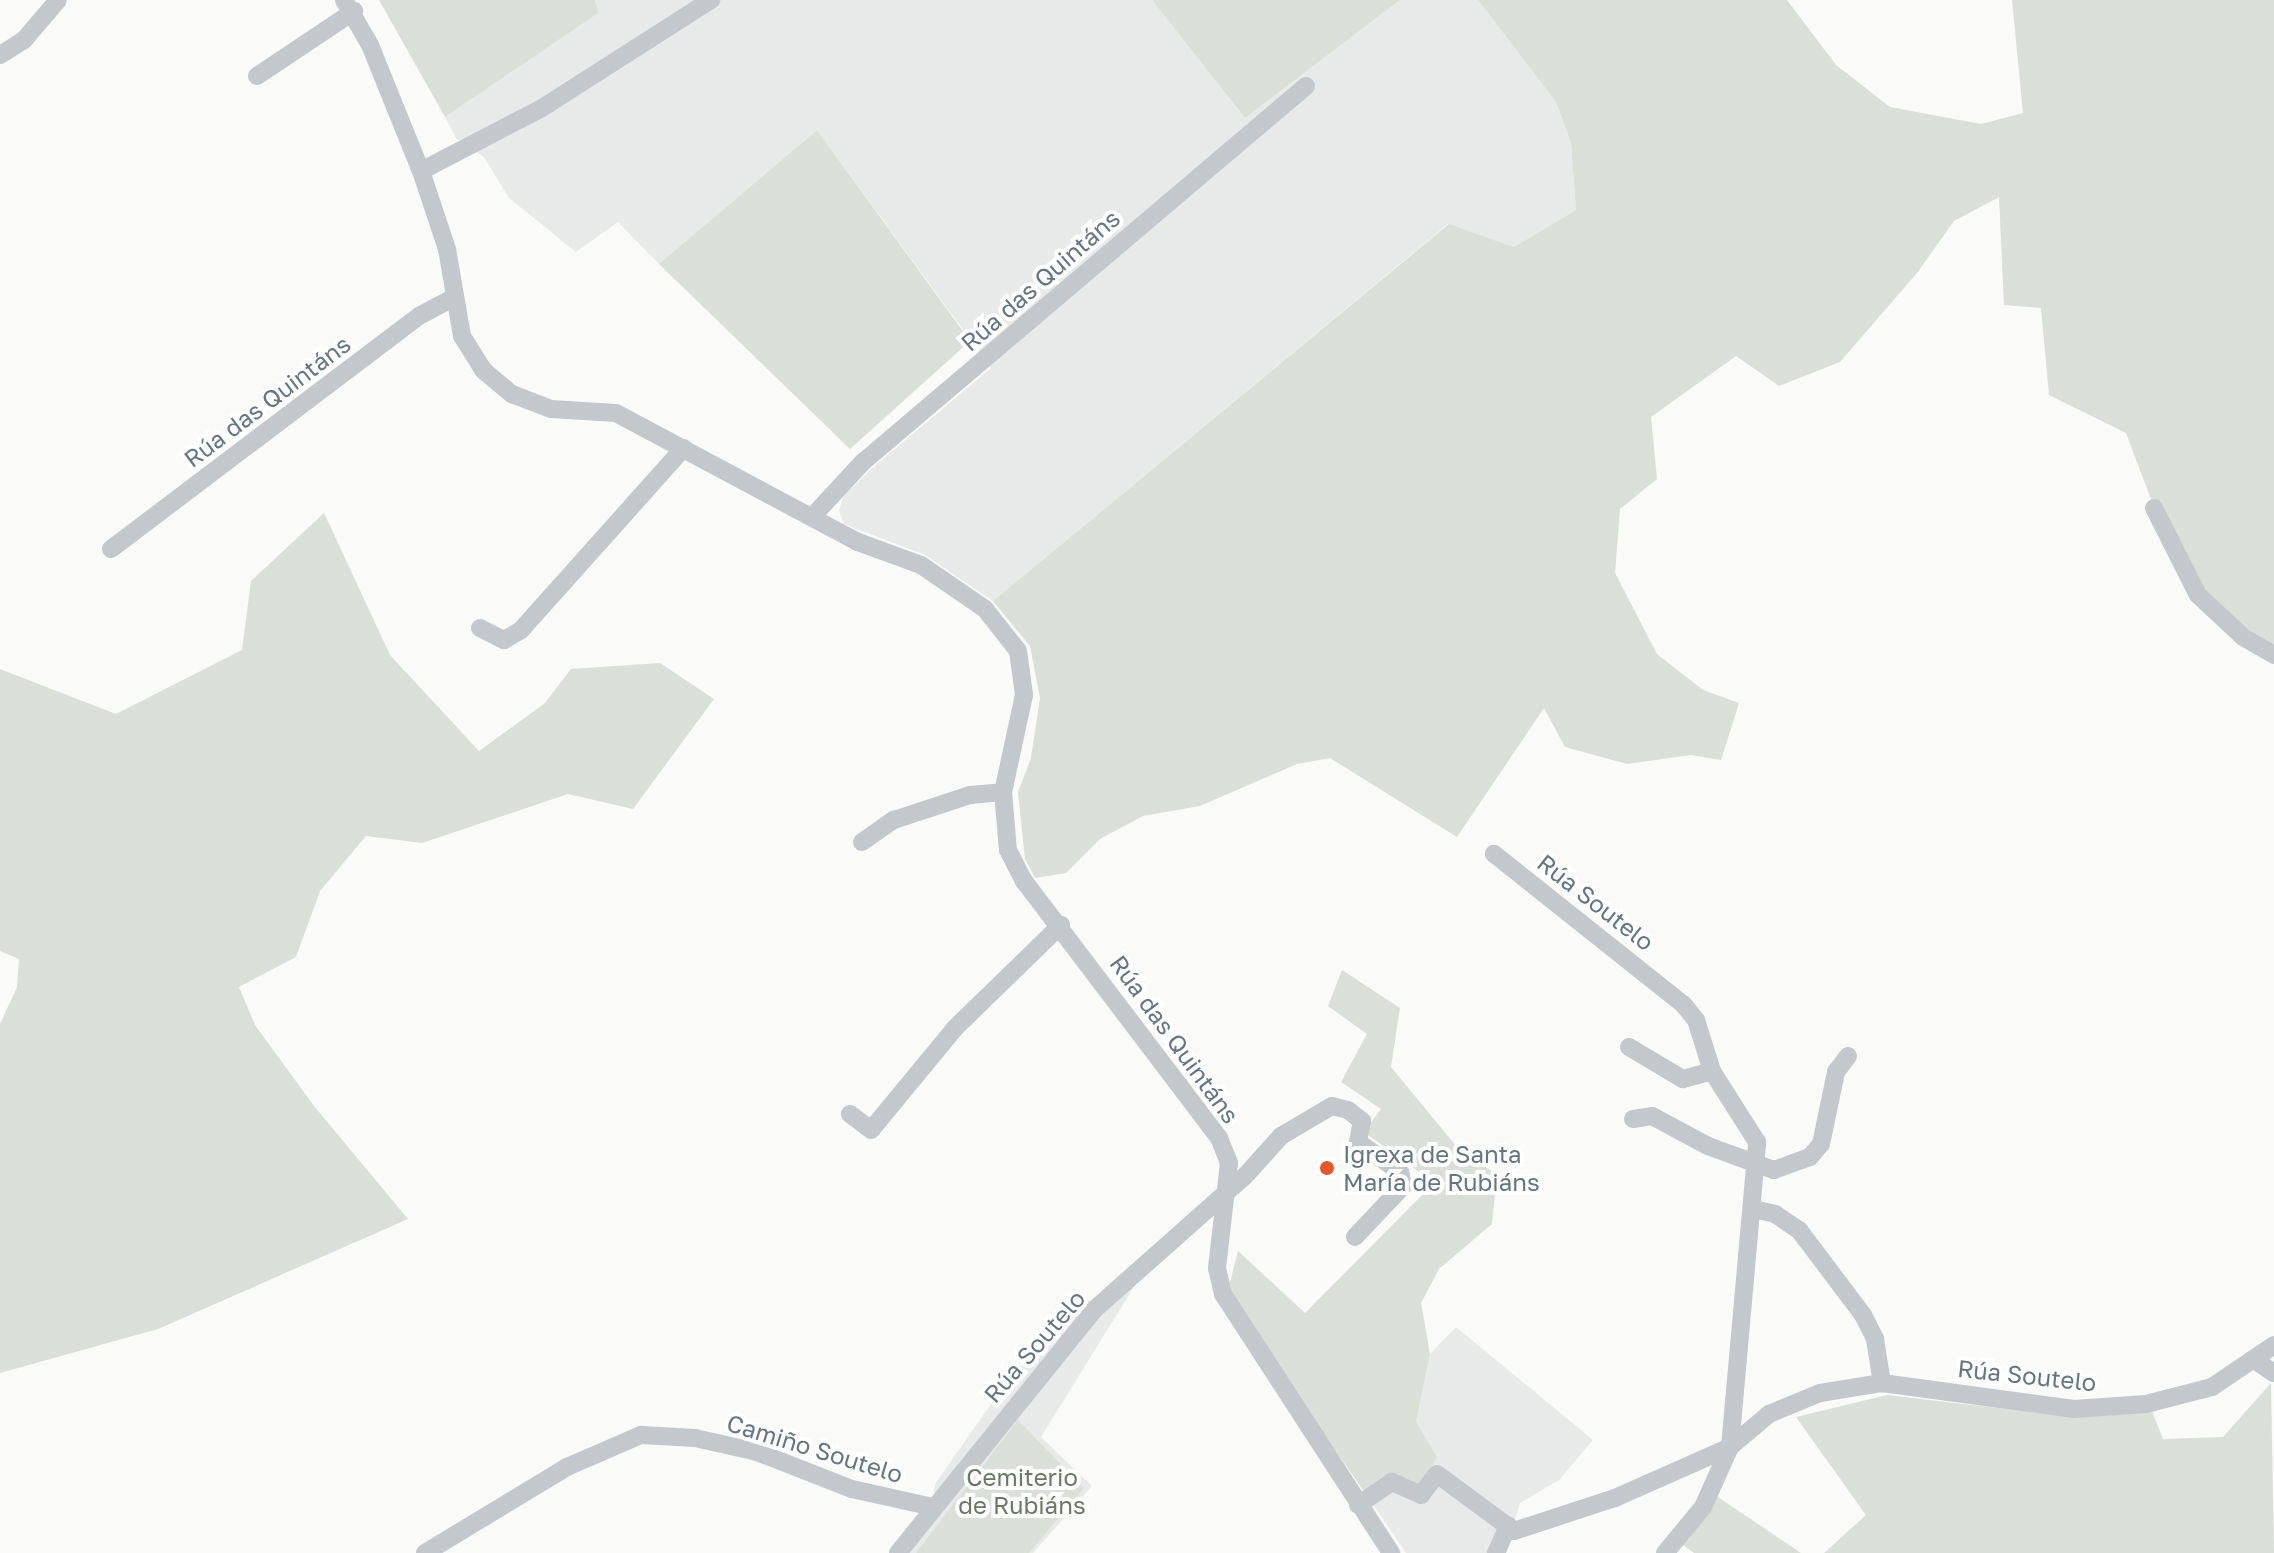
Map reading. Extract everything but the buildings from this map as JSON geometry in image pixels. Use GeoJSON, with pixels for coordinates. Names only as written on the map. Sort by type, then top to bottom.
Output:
{"type":"FeatureCollection","features":[{"type":"Feature","properties":{"kind":"street"},"geometry":{"type":"LineString","coordinates":[[0,55],[24,40],[58,0]]}},
{"type":"Feature","properties":{"kind":"street"},"geometry":{"type":"LineString","coordinates":[[421,171],[542,108],[711,0]]}},
{"type":"Feature","properties":{"kind":"street","name":"Rúa das Quintáns"},"geometry":{"type":"LineString","coordinates":[[257,76],[349,6],[421,171],[447,249],[454,297],[471,352],[512,394],[551,409],[616,413],[812,517],[921,565],[985,609],[1018,651],[1024,695],[1003,792],[1008,850],[1024,881],[1061,925],[1219,1138],[1229,1163],[1229,1190]]}},
{"type":"Feature","properties":{"kind":"street","name":"Rúa das Quintáns"},"geometry":{"type":"LineString","coordinates":[[812,517],[863,462],[1306,86]]}},
{"type":"Feature","properties":{"kind":"street","name":"Rúa das Quintáns"},"geometry":{"type":"LineString","coordinates":[[111,549],[419,316],[454,297]]}},
{"type":"Feature","properties":{"kind":"street"},"geometry":{"type":"LineString","coordinates":[[480,628],[504,640],[521,630],[684,448]]}},
{"type":"Feature","properties":{"kind":"street"},"geometry":{"type":"LineString","coordinates":[[2154,508],[2168,544],[2198,595],[2243,637],[2274,655]]}},
{"type":"Feature","properties":{"kind":"street"},"geometry":{"type":"LineString","coordinates":[[862,842],[894,820],[970,795],[1003,792]]}},
{"type":"Feature","properties":{"kind":"street","name":"Rúa Soutelo"},"geometry":{"type":"LineString","coordinates":[[1494,854],[1684,1005],[1696,1020],[1712,1071],[1757,1142],[1759,1163],[1730,1447],[1703,1507],[1665,1553]]}},
{"type":"Feature","properties":{"kind":"street"},"geometry":{"type":"LineString","coordinates":[[850,1114],[871,1130],[955,1028],[1061,925]]}},
{"type":"Feature","properties":{"kind":"street"},"geometry":{"type":"LineString","coordinates":[[1629,1047],[1683,1079],[1712,1071]]}},
{"type":"Feature","properties":{"kind":"street"},"geometry":{"type":"LineString","coordinates":[[1633,1119],[1652,1116],[1708,1146],[1774,1170],[1810,1157],[1821,1144],[1836,1072],[1848,1056]]}},
{"type":"Feature","properties":{"kind":"street","name":"Rúa Soutelo"},"geometry":{"type":"LineString","coordinates":[[898,1553],[1095,1309],[1229,1190],[1297,1124],[1332,1106],[1348,1110],[1362,1121],[1358,1142],[1400,1172],[1403,1186],[1355,1237]]}},
{"type":"Feature","properties":{"kind":"street"},"geometry":{"type":"LineString","coordinates":[[1229,1190],[1217,1268],[1223,1294],[1391,1553]]}},
{"type":"Feature","properties":{"kind":"street"},"geometry":{"type":"LineString","coordinates":[[1754,1209],[1775,1214],[1799,1230],[1863,1315],[1875,1339],[1882,1383]]}},
{"type":"Feature","properties":{"kind":"street","name":"Rúa Soutelo"},"geometry":{"type":"LineString","coordinates":[[1508,1526],[1514,1531],[1536,1527],[1730,1447],[1769,1414],[1820,1393],[1882,1383],[2074,1409],[2146,1404],[2212,1387],[2274,1345]]}},
{"type":"Feature","properties":{"kind":"street"},"geometry":{"type":"LineString","coordinates":[[2253,1359],[2274,1373]]}},
{"type":"Feature","properties":{"kind":"street","name":"Camiño Soutelo"},"geometry":{"type":"LineString","coordinates":[[425,1553],[567,1467],[641,1435],[695,1438],[757,1452],[852,1489],[933,1507]]}},
{"type":"Feature","properties":{"kind":"street"},"geometry":{"type":"LineString","coordinates":[[1358,1505],[1392,1482],[1421,1495],[1437,1474],[1508,1526],[1496,1553]]}},
{"type":"Feature","properties":{"kind":"shaded area"},"geometry":{"type":"Polygon","coordinates":[[[595,0],[1152,0],[1245,118],[1400,0],[1478,0],[1556,102],[1571,143],[1576,210],[1514,247],[1448,224],[993,601],[925,555],[844,524],[839,511],[843,497],[870,470],[991,368],[817,130],[659,264],[618,222],[576,252],[509,198],[484,157],[456,138],[445,117],[597,13],[595,0]]]}},
{"type":"Feature","properties":{"kind":"shaded area"},"geometry":{"type":"Polygon","coordinates":[[[1153,1256],[1041,1437],[1092,1486],[1033,1553],[898,1553],[933,1507],[935,1484],[1033,1344],[1084,1296],[1095,1308],[1153,1256]]]}},
{"type":"Feature","properties":{"kind":"shaded area"},"geometry":{"type":"Polygon","coordinates":[[[1456,1327],[1593,1440],[1559,1480],[1520,1503],[1505,1553],[1406,1553],[1365,1493],[1416,1422],[1430,1354],[1456,1327]]]}},
{"type":"Feature","properties":{"kind":"green space"},"geometry":{"type":"Polygon","coordinates":[[[379,0],[595,0],[598,13],[445,117],[379,0]]]}},
{"type":"Feature","properties":{"kind":"green space"},"geometry":{"type":"Polygon","coordinates":[[[1152,0],[1400,0],[1245,118],[1152,0]]]}},
{"type":"Feature","properties":{"kind":"green space"},"geometry":{"type":"Polygon","coordinates":[[[1478,0],[1787,0],[1836,65],[1890,107],[1981,124],[2023,113],[2012,0],[2274,0],[2274,655],[2236,630],[2168,544],[2126,433],[2049,395],[2041,308],[2004,305],[1999,197],[1954,221],[1917,273],[1840,362],[1779,386],[1736,356],[1651,417],[1657,479],[1620,509],[1615,573],[1657,654],[1703,690],[1739,703],[1721,760],[1691,755],[1627,764],[1565,747],[1544,708],[1457,837],[1330,758],[1297,764],[1200,806],[1143,816],[1100,839],[1066,873],[1035,878],[1025,859],[1018,792],[1031,758],[1040,698],[1030,646],[993,601],[1449,224],[1514,247],[1576,210],[1571,143],[1556,102],[1478,0]]]}},
{"type":"Feature","properties":{"kind":"green space"},"geometry":{"type":"Polygon","coordinates":[[[817,130],[970,341],[850,449],[659,264],[817,130]]]}},
{"type":"Feature","properties":{"kind":"green space"},"geometry":{"type":"Polygon","coordinates":[[[324,513],[390,655],[479,751],[545,703],[571,669],[660,663],[714,699],[633,809],[568,794],[422,843],[366,836],[320,891],[296,957],[239,987],[255,1025],[314,1106],[408,1219],[158,1329],[0,1373],[0,1024],[17,987],[19,959],[0,951],[0,669],[116,714],[242,650],[251,581],[324,513]]]}},
{"type":"Feature","properties":{"kind":"green space"},"geometry":{"type":"Polygon","coordinates":[[[1342,970],[1400,1008],[1391,1067],[1457,1147],[1497,1175],[1492,1224],[1439,1269],[1421,1303],[1430,1354],[1416,1422],[1437,1457],[1420,1487],[1365,1493],[1227,1294],[1238,1251],[1305,1313],[1434,1183],[1364,1132],[1381,1109],[1341,1082],[1367,1034],[1328,1006],[1342,970]]]}},
{"type":"Feature","properties":{"kind":"green space"},"geometry":{"type":"Polygon","coordinates":[[[2271,1383],[2274,1553],[1824,1553],[1866,1515],[1796,1417],[1887,1395],[2066,1416],[2152,1411],[2163,1439],[2223,1437],[2271,1383]]]}},
{"type":"Feature","properties":{"kind":"green space","name":"Cemiterio de Rubiáns"},"geometry":{"type":"Polygon","coordinates":[[[1018,1420],[1084,1488],[1029,1553],[916,1553],[1018,1420]]]}},
{"type":"Feature","properties":{"kind":"green space"},"geometry":{"type":"Polygon","coordinates":[[[1715,1495],[1801,1553],[1694,1553],[1683,1545],[1715,1495]]]}},
{"type":"Feature","properties":{"kind":"place","name":"Igrexa de Santa María de Rubiáns"},"geometry":{"type":"Point","coordinates":[1327,1168]}}]}
